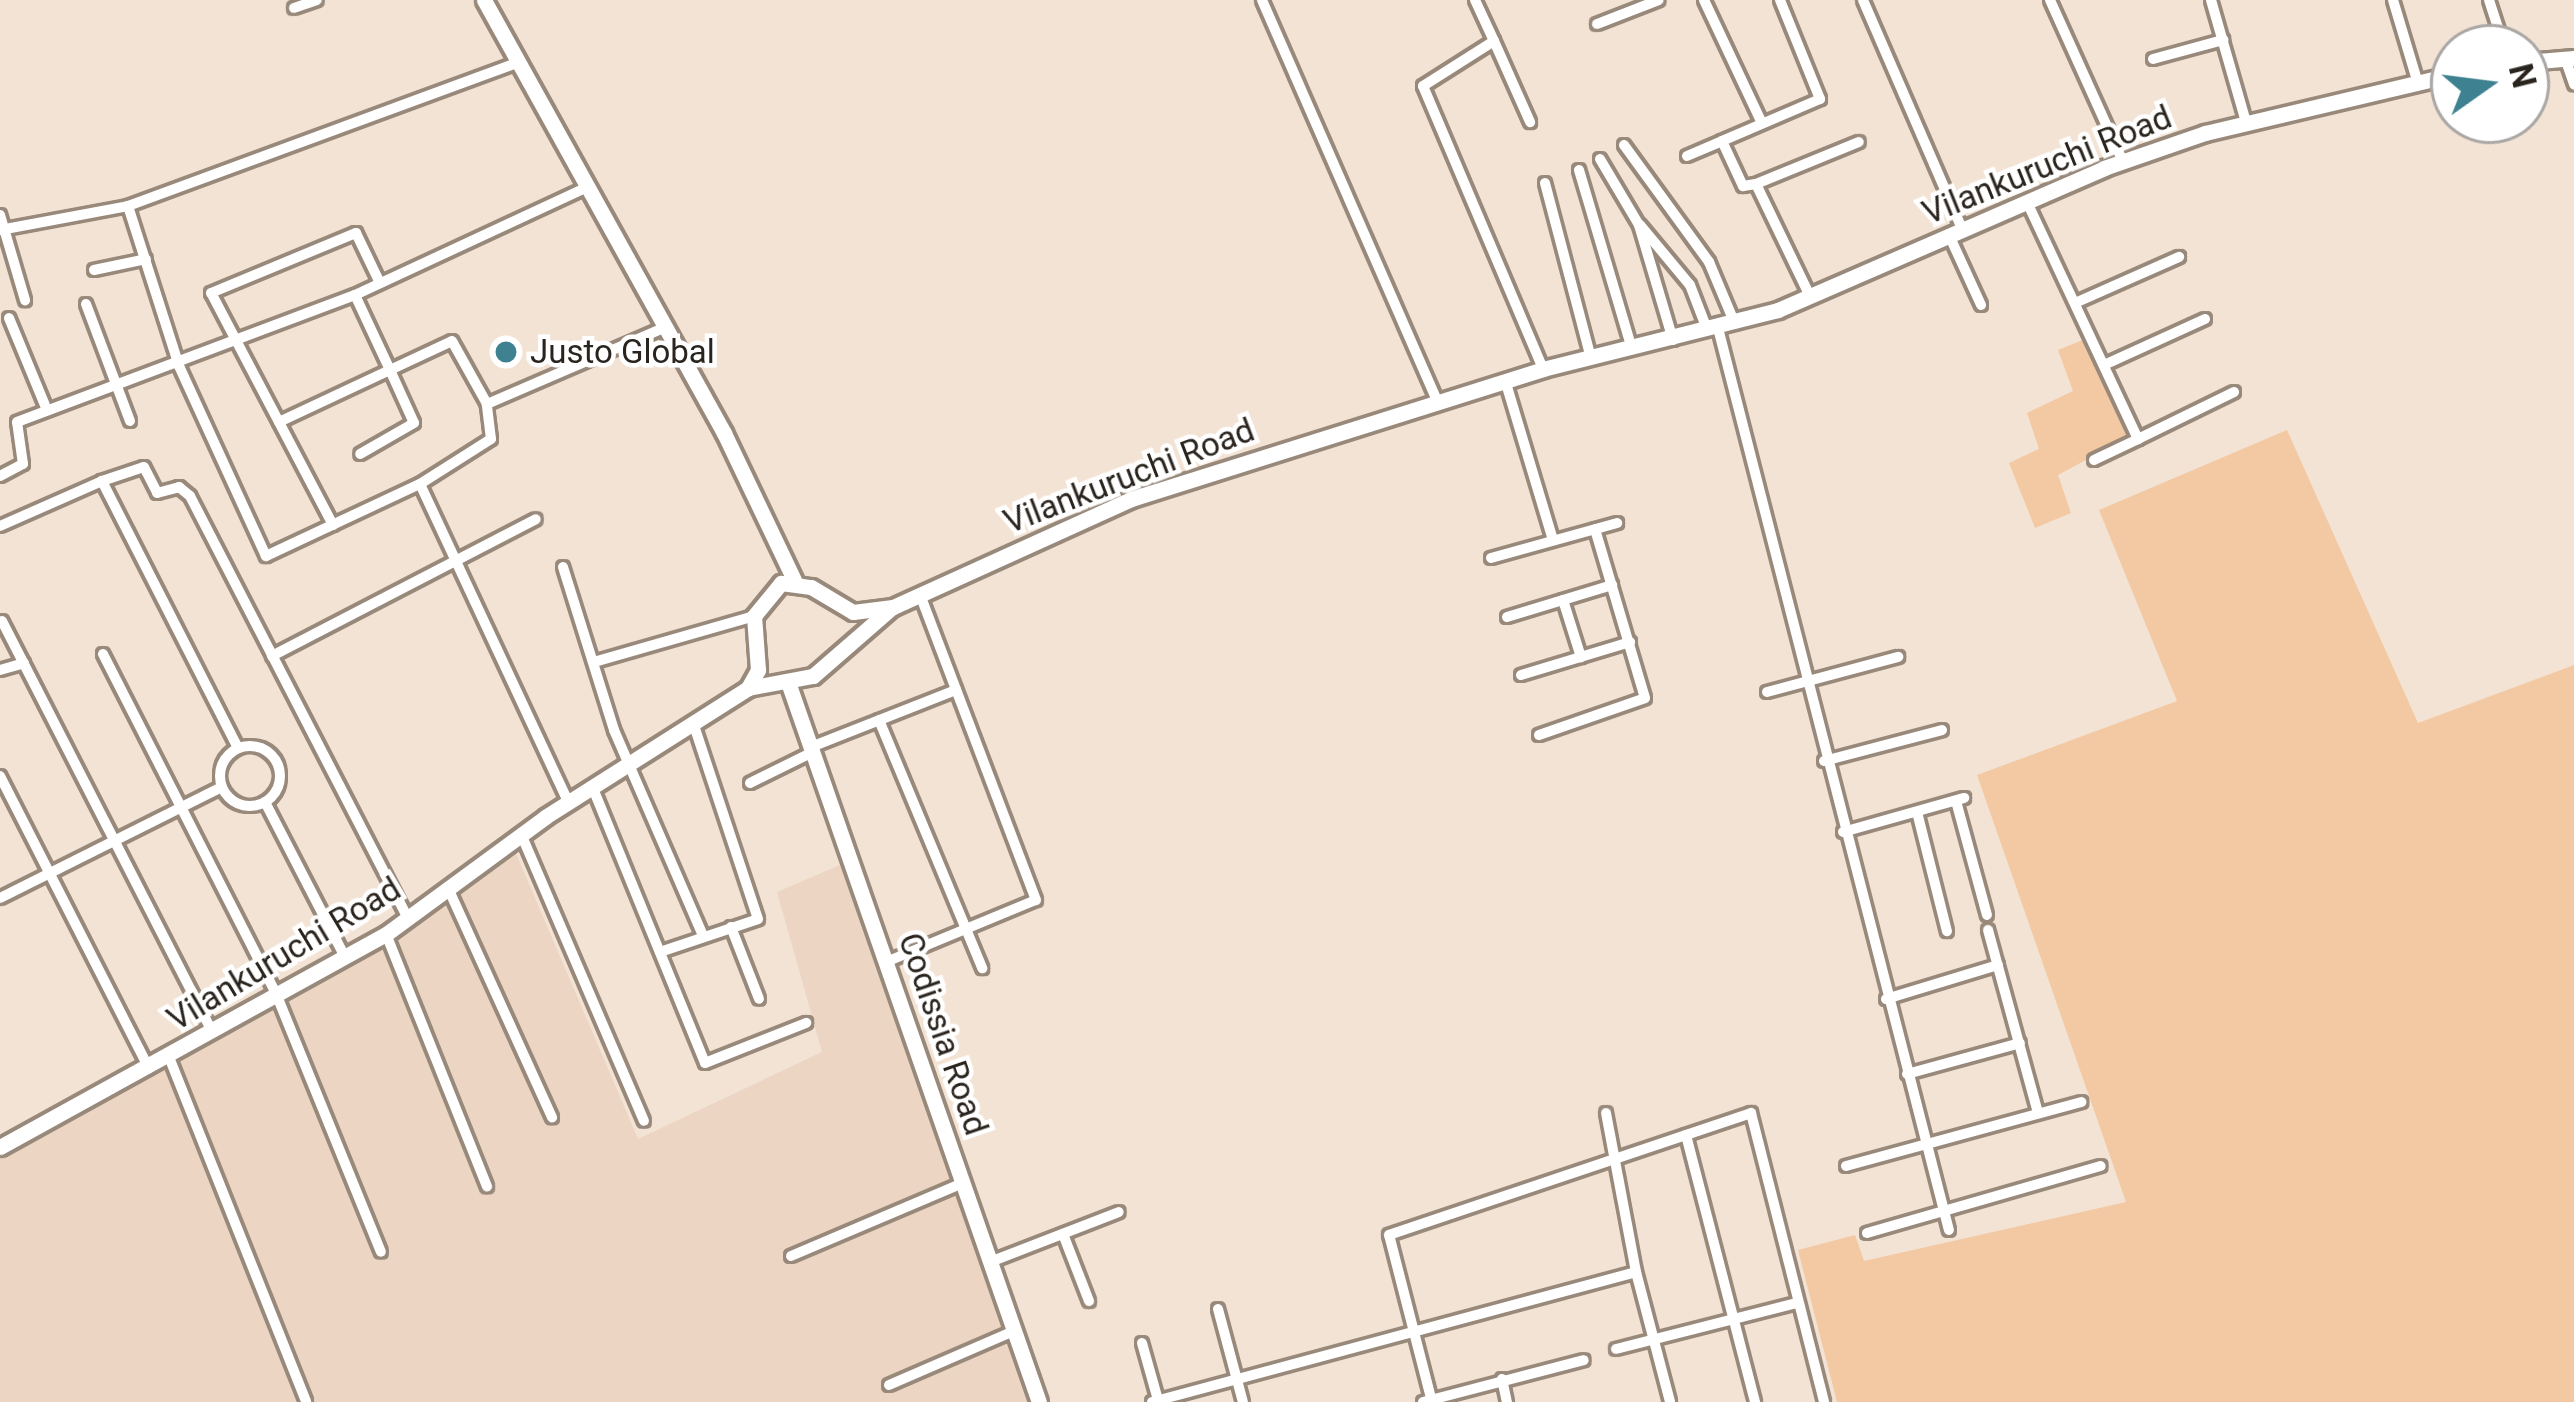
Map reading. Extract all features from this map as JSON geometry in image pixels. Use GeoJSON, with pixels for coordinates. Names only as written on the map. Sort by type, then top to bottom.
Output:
{"type":"FeatureCollection","features":[{"type":"Feature","properties":{"kind":"main road"},"geometry":{"type":"LineString","coordinates":[[484,0],[583,189],[666,327],[794,580],[781,583],[754,616],[758,670],[748,688]]}},
{"type":"Feature","properties":{"kind":"main road","name":"Vilankuruchi Road"},"geometry":{"type":"LineString","coordinates":[[794,580],[853,612],[893,607],[1131,499],[1505,380],[1720,328],[1810,296],[2123,162],[2246,122],[2430,78]]}},
{"type":"Feature","properties":{"kind":"main road"},"geometry":{"type":"LineString","coordinates":[[748,688],[789,685],[845,655],[893,607]]}},
{"type":"Feature","properties":{"kind":"main road","name":"Codissia Road"},"geometry":{"type":"LineString","coordinates":[[789,685],[1039,1402]]}},
{"type":"Feature","properties":{"kind":"main road","name":"Vilankuruchi Road"},"geometry":{"type":"LineString","coordinates":[[0,1147],[386,934],[568,802],[748,688]]}},
{"type":"Feature","properties":{"kind":"street"},"geometry":{"type":"LineString","coordinates":[[294,8],[317,0]]}},
{"type":"Feature","properties":{"kind":"street"},"geometry":{"type":"LineString","coordinates":[[1262,0],[1437,400]]}},
{"type":"Feature","properties":{"kind":"street"},"geometry":{"type":"LineString","coordinates":[[1475,0],[1530,122]]}},
{"type":"Feature","properties":{"kind":"street"},"geometry":{"type":"LineString","coordinates":[[1597,24],[1658,0]]}},
{"type":"Feature","properties":{"kind":"street"},"geometry":{"type":"LineString","coordinates":[[1704,0],[1762,123]]}},
{"type":"Feature","properties":{"kind":"street"},"geometry":{"type":"LineString","coordinates":[[1687,156],[1820,99],[1780,0]]}},
{"type":"Feature","properties":{"kind":"street"},"geometry":{"type":"LineString","coordinates":[[1863,0],[1981,305]]}},
{"type":"Feature","properties":{"kind":"street"},"geometry":{"type":"LineString","coordinates":[[2050,0],[2123,162]]}},
{"type":"Feature","properties":{"kind":"street"},"geometry":{"type":"LineString","coordinates":[[2211,0],[2246,122]]}},
{"type":"Feature","properties":{"kind":"street"},"geometry":{"type":"LineString","coordinates":[[2393,0],[2417,80]]}},
{"type":"Feature","properties":{"kind":"street"},"geometry":{"type":"LineString","coordinates":[[2153,59],[2223,40]]}},
{"type":"Feature","properties":{"kind":"street"},"geometry":{"type":"LineString","coordinates":[[1494,41],[1423,86],[1543,369]]}},
{"type":"Feature","properties":{"kind":"street"},"geometry":{"type":"LineString","coordinates":[[2570,58],[2574,84]]}},
{"type":"Feature","properties":{"kind":"street"},"geometry":{"type":"LineString","coordinates":[[2,230],[128,206],[514,64]]}},
{"type":"Feature","properties":{"kind":"street"},"geometry":{"type":"LineString","coordinates":[[1722,141],[1743,186],[1859,142]]}},
{"type":"Feature","properties":{"kind":"street"},"geometry":{"type":"LineString","coordinates":[[1624,145],[1709,262],[1720,328],[1824,761],[1949,1229]]}},
{"type":"Feature","properties":{"kind":"street"},"geometry":{"type":"LineString","coordinates":[[1600,159],[1640,225],[1720,328]]}},
{"type":"Feature","properties":{"kind":"street"},"geometry":{"type":"LineString","coordinates":[[1579,170],[1632,349]]}},
{"type":"Feature","properties":{"kind":"street"},"geometry":{"type":"LineString","coordinates":[[1545,183],[1592,358]]}},
{"type":"Feature","properties":{"kind":"street"},"geometry":{"type":"LineString","coordinates":[[1756,184],[1810,296]]}},
{"type":"Feature","properties":{"kind":"street"},"geometry":{"type":"LineString","coordinates":[[0,476],[21,469],[17,422],[116,381],[179,366],[356,295],[583,189]]}},
{"type":"Feature","properties":{"kind":"street"},"geometry":{"type":"LineString","coordinates":[[2027,202],[2138,439]]}},
{"type":"Feature","properties":{"kind":"street"},"geometry":{"type":"LineString","coordinates":[[128,206],[179,366],[266,556],[420,484],[491,439],[487,404],[452,341],[279,422]]}},
{"type":"Feature","properties":{"kind":"street"},"geometry":{"type":"LineString","coordinates":[[0,215],[25,300]]}},
{"type":"Feature","properties":{"kind":"street"},"geometry":{"type":"LineString","coordinates":[[1640,225],[1673,340]]}},
{"type":"Feature","properties":{"kind":"street"},"geometry":{"type":"LineString","coordinates":[[333,524],[211,293],[356,233],[380,283]]}},
{"type":"Feature","properties":{"kind":"street"},"geometry":{"type":"LineString","coordinates":[[2075,303],[2179,257]]}},
{"type":"Feature","properties":{"kind":"street"},"geometry":{"type":"LineString","coordinates":[[94,270],[146,259]]}},
{"type":"Feature","properties":{"kind":"street"},"geometry":{"type":"LineString","coordinates":[[356,295],[415,423],[360,454]]}},
{"type":"Feature","properties":{"kind":"street"},"geometry":{"type":"LineString","coordinates":[[86,304],[130,421]]}},
{"type":"Feature","properties":{"kind":"street"},"geometry":{"type":"LineString","coordinates":[[9,318],[47,410]]}},
{"type":"Feature","properties":{"kind":"street"},"geometry":{"type":"LineString","coordinates":[[2104,364],[2205,319]]}},
{"type":"Feature","properties":{"kind":"street"},"geometry":{"type":"LineString","coordinates":[[487,404],[666,327]]}},
{"type":"Feature","properties":{"kind":"street"},"geometry":{"type":"LineString","coordinates":[[1505,380],[1553,539]]}},
{"type":"Feature","properties":{"kind":"street"},"geometry":{"type":"LineString","coordinates":[[2094,460],[2234,392]]}},
{"type":"Feature","properties":{"kind":"street"},"geometry":{"type":"LineString","coordinates":[[0,526],[144,467],[157,493],[184,488],[408,918]]}},
{"type":"Feature","properties":{"kind":"street"},"geometry":{"type":"LineString","coordinates":[[102,482],[238,748]]}},
{"type":"Feature","properties":{"kind":"street"},"geometry":{"type":"LineString","coordinates":[[420,484],[459,559],[568,802]]}},
{"type":"Feature","properties":{"kind":"street"},"geometry":{"type":"LineString","coordinates":[[272,656],[536,519]]}},
{"type":"Feature","properties":{"kind":"street"},"geometry":{"type":"LineString","coordinates":[[1491,558],[1618,523]]}},
{"type":"Feature","properties":{"kind":"street"},"geometry":{"type":"LineString","coordinates":[[1539,735],[1642,703],[1630,642],[1595,529]]}},
{"type":"Feature","properties":{"kind":"street"},"geometry":{"type":"LineString","coordinates":[[563,567],[628,766],[704,936]]}},
{"type":"Feature","properties":{"kind":"street"},"geometry":{"type":"LineString","coordinates":[[1507,617],[1612,585]]}},
{"type":"Feature","properties":{"kind":"street"},"geometry":{"type":"LineString","coordinates":[[886,962],[1036,900],[920,595]]}},
{"type":"Feature","properties":{"kind":"street"},"geometry":{"type":"LineString","coordinates":[[1563,600],[1580,657]]}},
{"type":"Feature","properties":{"kind":"street"},"geometry":{"type":"LineString","coordinates":[[594,662],[754,616]]}},
{"type":"Feature","properties":{"kind":"street"},"geometry":{"type":"LineString","coordinates":[[2,621],[212,1032]]}},
{"type":"Feature","properties":{"kind":"street"},"geometry":{"type":"LineString","coordinates":[[1521,675],[1630,642]]}},
{"type":"Feature","properties":{"kind":"street"},"geometry":{"type":"LineString","coordinates":[[103,654],[278,996],[381,1252]]}},
{"type":"Feature","properties":{"kind":"street"},"geometry":{"type":"LineString","coordinates":[[1767,692],[1898,657]]}},
{"type":"Feature","properties":{"kind":"street"},"geometry":{"type":"LineString","coordinates":[[0,670],[24,663]]}},
{"type":"Feature","properties":{"kind":"street"},"geometry":{"type":"LineString","coordinates":[[750,783],[812,750],[956,690]]}},
{"type":"Feature","properties":{"kind":"street"},"geometry":{"type":"LineString","coordinates":[[879,720],[962,931],[982,968]]}},
{"type":"Feature","properties":{"kind":"street"},"geometry":{"type":"LineString","coordinates":[[660,952],[759,913],[693,723]]}},
{"type":"Feature","properties":{"kind":"street"},"geometry":{"type":"LineString","coordinates":[[1824,761],[1942,730]]}},
{"type":"Feature","properties":{"kind":"street"},"geometry":{"type":"LineString","coordinates":[[258,747],[274,758],[280,777],[265,802],[236,802],[222,787],[224,760],[238,748],[258,747]]}},
{"type":"Feature","properties":{"kind":"street"},"geometry":{"type":"LineString","coordinates":[[0,776],[149,1068]]}},
{"type":"Feature","properties":{"kind":"street"},"geometry":{"type":"LineString","coordinates":[[592,786],[705,1063],[806,1023]]}},
{"type":"Feature","properties":{"kind":"street"},"geometry":{"type":"LineString","coordinates":[[0,898],[222,787]]}},
{"type":"Feature","properties":{"kind":"street"},"geometry":{"type":"LineString","coordinates":[[1844,832],[1960,799],[1987,915]]}},
{"type":"Feature","properties":{"kind":"street"},"geometry":{"type":"LineString","coordinates":[[0,808],[13,800]]}},
{"type":"Feature","properties":{"kind":"street"},"geometry":{"type":"LineString","coordinates":[[265,802],[345,957]]}},
{"type":"Feature","properties":{"kind":"street"},"geometry":{"type":"LineString","coordinates":[[1917,812],[1947,931]]}},
{"type":"Feature","properties":{"kind":"street"},"geometry":{"type":"LineString","coordinates":[[521,834],[644,1121]]}},
{"type":"Feature","properties":{"kind":"street"},"geometry":{"type":"LineString","coordinates":[[448,888],[552,1117]]}},
{"type":"Feature","properties":{"kind":"street"},"geometry":{"type":"LineString","coordinates":[[731,927],[759,999]]}},
{"type":"Feature","properties":{"kind":"street"},"geometry":{"type":"LineString","coordinates":[[1988,930],[2038,1113]]}},
{"type":"Feature","properties":{"kind":"street"},"geometry":{"type":"LineString","coordinates":[[386,934],[487,1187]]}},
{"type":"Feature","properties":{"kind":"street"},"geometry":{"type":"LineString","coordinates":[[1886,999],[1998,965]]}},
{"type":"Feature","properties":{"kind":"street"},"geometry":{"type":"LineString","coordinates":[[1907,1074],[2020,1043]]}},
{"type":"Feature","properties":{"kind":"street"},"geometry":{"type":"LineString","coordinates":[[169,1057],[306,1402]]}},
{"type":"Feature","properties":{"kind":"street"},"geometry":{"type":"LineString","coordinates":[[1846,1166],[2081,1102]]}},
{"type":"Feature","properties":{"kind":"street"},"geometry":{"type":"LineString","coordinates":[[1606,1113],[1636,1272],[1670,1402]]}},
{"type":"Feature","properties":{"kind":"street"},"geometry":{"type":"LineString","coordinates":[[1584,1360],[1429,1401],[1389,1234],[1751,1113],[1824,1402]]}},
{"type":"Feature","properties":{"kind":"street"},"geometry":{"type":"LineString","coordinates":[[1686,1135],[1755,1402]]}},
{"type":"Feature","properties":{"kind":"street"},"geometry":{"type":"LineString","coordinates":[[1867,1233],[2101,1166]]}},
{"type":"Feature","properties":{"kind":"street"},"geometry":{"type":"LineString","coordinates":[[790,1256],[963,1184]]}},
{"type":"Feature","properties":{"kind":"street"},"geometry":{"type":"LineString","coordinates":[[990,1262],[1119,1213]]}},
{"type":"Feature","properties":{"kind":"street"},"geometry":{"type":"LineString","coordinates":[[1063,1234],[1089,1301]]}},
{"type":"Feature","properties":{"kind":"street"},"geometry":{"type":"LineString","coordinates":[[1142,1342],[1155,1401],[1413,1328],[1636,1272]]}},
{"type":"Feature","properties":{"kind":"street"},"geometry":{"type":"LineString","coordinates":[[1616,1349],[1797,1303]]}},
{"type":"Feature","properties":{"kind":"street"},"geometry":{"type":"LineString","coordinates":[[1218,1309],[1243,1402]]}},
{"type":"Feature","properties":{"kind":"street"},"geometry":{"type":"LineString","coordinates":[[889,1385],[1014,1330]]}},
{"type":"Feature","properties":{"kind":"street"},"geometry":{"type":"LineString","coordinates":[[1502,1379],[1508,1402]]}},
{"type":"Feature","properties":{"kind":"shaded area"},"geometry":{"type":"Polygon","coordinates":[[[2085,339],[2131,436],[2058,475],[2071,513],[2035,528],[2009,463],[2039,449],[2027,413],[2073,391],[2058,350],[2085,339]]]}},
{"type":"Feature","properties":{"kind":"shaded area"},"geometry":{"type":"Polygon","coordinates":[[[2287,430],[2418,723],[2574,665],[2574,1402],[1837,1402],[1798,1250],[1855,1235],[1864,1261],[2126,1202],[1977,775],[2177,701],[2099,510],[2287,430]]]}},
{"type":"Feature","properties":{"kind":"shaded area"},"geometry":{"type":"Polygon","coordinates":[[[515,851],[638,1139],[822,1052],[777,892],[840,865],[1032,1402],[0,1402],[0,1153],[374,948],[515,851]]]}},
{"type":"Feature","properties":{"kind":"place","name":"Justo Global"},"geometry":{"type":"Point","coordinates":[506,352]}}]}
